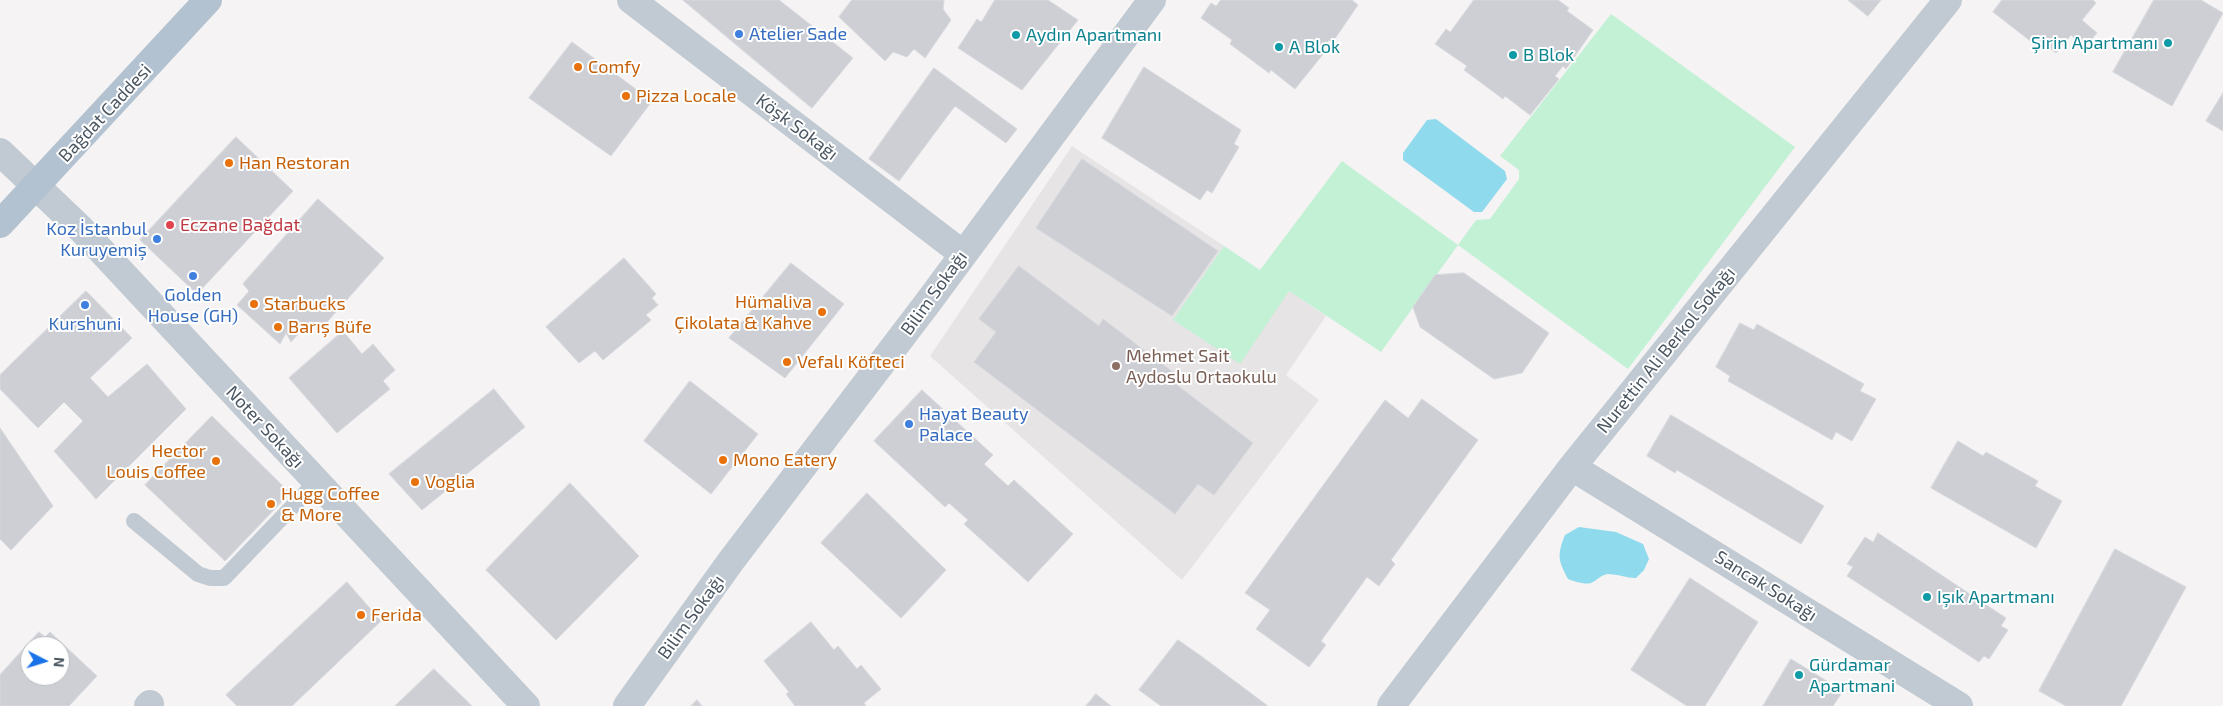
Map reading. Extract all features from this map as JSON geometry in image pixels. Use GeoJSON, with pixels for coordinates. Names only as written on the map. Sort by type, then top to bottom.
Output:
{"type":"FeatureCollection","features":[{"type":"Feature","properties":{"kind":"main road","name":"Bağdat Caddesi"},"geometry":{"type":"LineString","coordinates":[[0,224],[208,0]]}},
{"type":"Feature","properties":{"kind":"street","name":"Köşk Sokağı"},"geometry":{"type":"LineString","coordinates":[[631,0],[963,254]]}},
{"type":"Feature","properties":{"kind":"street","name":"Bilim Sokağı"},"geometry":{"type":"LineString","coordinates":[[627,706],[731,561],[926,305],[1152,0]]}},
{"type":"Feature","properties":{"kind":"street","name":"Nurettin Ali Berkol Sokağı"},"geometry":{"type":"LineString","coordinates":[[1391,706],[1572,467],[1948,0]]}},
{"type":"Feature","properties":{"kind":"street","name":"Noter Sokağı"},"geometry":{"type":"LineString","coordinates":[[0,152],[81,229],[526,706]]}},
{"type":"Feature","properties":{"kind":"street","name":"Sancak Sokağı"},"geometry":{"type":"LineString","coordinates":[[1572,467],[1959,706]]}},
{"type":"Feature","properties":{"kind":"lane"},"geometry":{"type":"LineString","coordinates":[[134,521],[198,574],[210,578],[224,578],[316,482]]}},
{"type":"Feature","properties":{"kind":"shaded area","name":"Mehmet Sait Aydoslu Ortaokulu"},"geometry":{"type":"Polygon","coordinates":[[[1072,146],[1326,316],[1286,375],[1319,400],[1182,580],[930,356],[1072,146]]]}},
{"type":"Feature","properties":{"kind":"green space"},"geometry":{"type":"Polygon","coordinates":[[[1611,14],[1795,147],[1628,369],[1458,245],[1476,220],[1490,219],[1519,179],[1519,170],[1500,156],[1611,14]]]}},
{"type":"Feature","properties":{"kind":"green space"},"geometry":{"type":"Polygon","coordinates":[[[1342,161],[1458,245],[1381,352],[1289,291],[1240,364],[1173,320],[1224,246],[1260,270],[1342,161]]]}},
{"type":"Feature","properties":{"kind":"water"},"geometry":{"type":"Polygon","coordinates":[[[1436,119],[1505,171],[1507,179],[1482,212],[1474,212],[1403,160],[1403,153],[1427,120],[1436,119]]]}},
{"type":"Feature","properties":{"kind":"water"},"geometry":{"type":"Polygon","coordinates":[[[1579,527],[1616,532],[1643,544],[1649,559],[1644,570],[1636,578],[1608,574],[1591,583],[1568,579],[1562,567],[1561,548],[1565,535],[1579,527]]]}},
{"type":"Feature","properties":{"kind":"building"},"geometry":{"type":"Polygon","coordinates":[[[683,0],[779,0],[853,58],[812,108],[683,0]]]}},
{"type":"Feature","properties":{"kind":"building"},"geometry":{"type":"Polygon","coordinates":[[[852,0],[944,0],[943,9],[951,20],[925,58],[914,49],[907,57],[893,52],[885,61],[839,17],[852,0]]]}},
{"type":"Feature","properties":{"kind":"building","name":"Aydın Apartmanı"},"geometry":{"type":"Polygon","coordinates":[[[995,0],[1048,0],[1078,20],[1022,90],[958,48],[977,19],[981,22],[995,0]]]}},
{"type":"Feature","properties":{"kind":"building","name":"A Blok"},"geometry":{"type":"Polygon","coordinates":[[[1221,0],[1352,0],[1358,5],[1332,43],[1329,40],[1321,50],[1324,53],[1295,89],[1271,70],[1269,73],[1230,44],[1232,40],[1201,18],[1211,3],[1216,6],[1221,0]]]}},
{"type":"Feature","properties":{"kind":"building","name":"B Blok"},"geometry":{"type":"Polygon","coordinates":[[[1474,0],[1558,0],[1569,8],[1567,11],[1593,30],[1566,69],[1563,66],[1555,76],[1559,79],[1530,115],[1505,96],[1503,99],[1464,70],[1467,66],[1435,44],[1446,29],[1450,32],[1474,0]]]}},
{"type":"Feature","properties":{"kind":"building"},"geometry":{"type":"Polygon","coordinates":[[[1848,0],[1881,0],[1868,16],[1848,0]]]}},
{"type":"Feature","properties":{"kind":"building"},"geometry":{"type":"Polygon","coordinates":[[[2002,0],[2093,0],[2096,3],[2082,20],[2097,33],[2085,47],[2071,35],[2056,53],[2042,42],[2038,47],[1993,12],[2002,0]]]}},
{"type":"Feature","properties":{"kind":"building","name":"Şirin Apartmanı"},"geometry":{"type":"Polygon","coordinates":[[[2154,0],[2201,0],[2223,13],[2172,106],[2113,72],[2154,0]]]}},
{"type":"Feature","properties":{"kind":"building"},"geometry":{"type":"Polygon","coordinates":[[[572,42],[652,101],[611,156],[529,98],[572,42]]]}},
{"type":"Feature","properties":{"kind":"building"},"geometry":{"type":"Polygon","coordinates":[[[1144,67],[1241,130],[1234,144],[1239,147],[1212,193],[1207,190],[1200,200],[1102,138],[1144,67]]]}},
{"type":"Feature","properties":{"kind":"building"},"geometry":{"type":"Polygon","coordinates":[[[934,68],[1017,129],[1006,143],[955,106],[899,181],[869,159],[934,68]]]}},
{"type":"Feature","properties":{"kind":"building"},"geometry":{"type":"Polygon","coordinates":[[[2223,93],[2223,131],[2206,121],[2223,93]]]}},
{"type":"Feature","properties":{"kind":"building"},"geometry":{"type":"Polygon","coordinates":[[[236,137],[293,191],[197,294],[140,240],[236,137]]]}},
{"type":"Feature","properties":{"kind":"building"},"geometry":{"type":"Polygon","coordinates":[[[1082,159],[1218,251],[1172,316],[1036,228],[1082,159]]]}},
{"type":"Feature","properties":{"kind":"building"},"geometry":{"type":"Polygon","coordinates":[[[318,199],[384,258],[320,330],[310,321],[291,342],[286,333],[280,344],[237,305],[249,291],[243,284],[318,199]]]}},
{"type":"Feature","properties":{"kind":"building"},"geometry":{"type":"Polygon","coordinates":[[[624,258],[656,294],[652,298],[658,305],[646,315],[651,320],[603,360],[595,351],[579,363],[546,327],[624,258]]]}},
{"type":"Feature","properties":{"kind":"building"},"geometry":{"type":"Polygon","coordinates":[[[791,263],[844,304],[785,378],[729,338],[791,263]]]}},
{"type":"Feature","properties":{"kind":"building"},"geometry":{"type":"Polygon","coordinates":[[[1019,266],[1099,326],[1103,319],[1178,376],[1173,382],[1253,443],[1214,495],[1198,484],[1175,514],[974,362],[996,332],[979,319],[1019,266]]]}},
{"type":"Feature","properties":{"kind":"building"},"geometry":{"type":"Polygon","coordinates":[[[1464,273],[1549,333],[1522,373],[1494,379],[1420,327],[1413,307],[1435,275],[1464,273]]]}},
{"type":"Feature","properties":{"kind":"building"},"geometry":{"type":"Polygon","coordinates":[[[86,291],[132,338],[90,378],[108,397],[147,364],[186,409],[96,499],[54,451],[83,421],[64,402],[38,428],[0,389],[0,375],[86,291]]]}},
{"type":"Feature","properties":{"kind":"building"},"geometry":{"type":"Polygon","coordinates":[[[1740,323],[1754,330],[1757,324],[1864,384],[1860,391],[1876,399],[1852,441],[1836,432],[1832,440],[1728,381],[1730,376],[1716,367],[1740,323]]]}},
{"type":"Feature","properties":{"kind":"building"},"geometry":{"type":"Polygon","coordinates":[[[343,331],[362,354],[373,344],[395,370],[383,381],[390,389],[337,433],[289,378],[343,331]]]}},
{"type":"Feature","properties":{"kind":"building"},"geometry":{"type":"Polygon","coordinates":[[[690,381],[758,434],[711,494],[644,441],[690,381]]]}},
{"type":"Feature","properties":{"kind":"building"},"geometry":{"type":"Polygon","coordinates":[[[494,389],[525,427],[422,510],[389,474],[494,389]]]}},
{"type":"Feature","properties":{"kind":"building"},"geometry":{"type":"Polygon","coordinates":[[[922,390],[993,455],[984,464],[1008,486],[1014,480],[1073,534],[1028,582],[964,524],[968,520],[949,503],[945,507],[874,441],[922,390]]]}},
{"type":"Feature","properties":{"kind":"building"},"geometry":{"type":"Polygon","coordinates":[[[1422,399],[1478,440],[1391,560],[1395,564],[1379,586],[1367,577],[1321,641],[1326,645],[1309,667],[1256,629],[1270,610],[1245,593],[1385,400],[1408,418],[1422,399]]]}},
{"type":"Feature","properties":{"kind":"building"},"geometry":{"type":"Polygon","coordinates":[[[1671,415],[1824,506],[1801,544],[1677,470],[1675,473],[1647,456],[1671,415]]]}},
{"type":"Feature","properties":{"kind":"building"},"geometry":{"type":"Polygon","coordinates":[[[212,416],[290,493],[225,561],[145,485],[212,416]]]}},
{"type":"Feature","properties":{"kind":"building"},"geometry":{"type":"Polygon","coordinates":[[[0,428],[53,506],[11,550],[0,539],[0,428]]]}},
{"type":"Feature","properties":{"kind":"building"},"geometry":{"type":"Polygon","coordinates":[[[1958,441],[1983,456],[1986,452],[2038,481],[2035,486],[2062,501],[2036,548],[1931,488],[1958,441]]]}},
{"type":"Feature","properties":{"kind":"building"},"geometry":{"type":"Polygon","coordinates":[[[570,483],[639,556],[556,640],[486,570],[570,483]]]}},
{"type":"Feature","properties":{"kind":"building"},"geometry":{"type":"Polygon","coordinates":[[[867,493],[946,570],[901,618],[821,543],[867,493]]]}},
{"type":"Feature","properties":{"kind":"building","name":"Işık Apartmanı"},"geometry":{"type":"Polygon","coordinates":[[[1878,533],[2006,618],[2001,626],[2008,630],[1989,659],[1984,656],[1979,662],[1847,576],[1853,567],[1847,564],[1865,537],[1873,542],[1878,533]]]}},
{"type":"Feature","properties":{"kind":"building"},"geometry":{"type":"Polygon","coordinates":[[[2115,549],[2186,587],[2121,706],[2066,706],[2039,691],[2115,549]]]}},
{"type":"Feature","properties":{"kind":"building"},"geometry":{"type":"Polygon","coordinates":[[[1690,578],[1758,622],[1705,706],[1687,706],[1631,670],[1690,578]]]}},
{"type":"Feature","properties":{"kind":"building"},"geometry":{"type":"Polygon","coordinates":[[[347,582],[381,621],[292,706],[237,706],[226,695],[347,582]]]}},
{"type":"Feature","properties":{"kind":"building"},"geometry":{"type":"Polygon","coordinates":[[[811,622],[834,650],[838,646],[857,669],[861,665],[881,689],[864,703],[866,706],[795,706],[786,694],[789,692],[764,661],[811,622]]]}},
{"type":"Feature","properties":{"kind":"building"},"geometry":{"type":"Polygon","coordinates":[[[39,632],[44,636],[35,636],[39,632]]]}},
{"type":"Feature","properties":{"kind":"building"},"geometry":{"type":"Polygon","coordinates":[[[50,632],[54,636],[46,636],[50,632]]]}},
{"type":"Feature","properties":{"kind":"building"},"geometry":{"type":"Polygon","coordinates":[[[1178,640],[1268,706],[1161,706],[1139,690],[1178,640]]]}},
{"type":"Feature","properties":{"kind":"building"},"geometry":{"type":"Polygon","coordinates":[[[70,651],[97,676],[69,706],[0,706],[0,675],[20,653],[20,686],[70,686],[70,651]]]}},
{"type":"Feature","properties":{"kind":"building","name":"Gürdamar Apartmani"},"geometry":{"type":"Polygon","coordinates":[[[1791,659],[1843,691],[1833,706],[1763,706],[1791,659]]]}},
{"type":"Feature","properties":{"kind":"building"},"geometry":{"type":"Polygon","coordinates":[[[434,669],[472,706],[395,706],[434,669]]]}},
{"type":"Feature","properties":{"kind":"building"},"geometry":{"type":"Polygon","coordinates":[[[1096,694],[1111,706],[1086,706],[1096,694]]]}},
{"type":"Feature","properties":{"kind":"building"},"geometry":{"type":"Polygon","coordinates":[[[697,700],[702,706],[691,706],[697,700]]]}},
{"type":"Feature","properties":{"kind":"place","name":"Atelier Sade"},"geometry":{"type":"Point","coordinates":[739,34]}},
{"type":"Feature","properties":{"kind":"place","name":"Aydın Apartmanı"},"geometry":{"type":"Point","coordinates":[1016,35]}},
{"type":"Feature","properties":{"kind":"place","name":"Şirin Apartmanı"},"geometry":{"type":"Point","coordinates":[2168,43]}},
{"type":"Feature","properties":{"kind":"place","name":"A Blok"},"geometry":{"type":"Point","coordinates":[1279,47]}},
{"type":"Feature","properties":{"kind":"place","name":"B Blok"},"geometry":{"type":"Point","coordinates":[1513,55]}},
{"type":"Feature","properties":{"kind":"place","name":"Comfy"},"geometry":{"type":"Point","coordinates":[578,67]}},
{"type":"Feature","properties":{"kind":"place","name":"Pizza Locale"},"geometry":{"type":"Point","coordinates":[626,96]}},
{"type":"Feature","properties":{"kind":"place","name":"Han Restoran"},"geometry":{"type":"Point","coordinates":[229,163]}},
{"type":"Feature","properties":{"kind":"place","name":"Eczane Bağdat"},"geometry":{"type":"Point","coordinates":[170,225]}},
{"type":"Feature","properties":{"kind":"place","name":"Koz İstanbul Kuruyemiş"},"geometry":{"type":"Point","coordinates":[157,239]}},
{"type":"Feature","properties":{"kind":"place","name":"Golden House (GH)"},"geometry":{"type":"Point","coordinates":[193,276]}},
{"type":"Feature","properties":{"kind":"place","name":"Starbucks"},"geometry":{"type":"Point","coordinates":[254,304]}},
{"type":"Feature","properties":{"kind":"place","name":"Kurshuni"},"geometry":{"type":"Point","coordinates":[85,305]}},
{"type":"Feature","properties":{"kind":"place","name":"Hümaliva Çikolata & Kahve"},"geometry":{"type":"Point","coordinates":[822,312]}},
{"type":"Feature","properties":{"kind":"place","name":"Barış Büfe"},"geometry":{"type":"Point","coordinates":[278,327]}},
{"type":"Feature","properties":{"kind":"place","name":"Vefalı Köfteci"},"geometry":{"type":"Point","coordinates":[787,362]}},
{"type":"Feature","properties":{"kind":"place","name":"Mehmet Sait Aydoslu Ortaokulu"},"geometry":{"type":"Point","coordinates":[1116,366]}},
{"type":"Feature","properties":{"kind":"place","name":"Hayat Beauty Palace"},"geometry":{"type":"Point","coordinates":[909,424]}},
{"type":"Feature","properties":{"kind":"place","name":"Mono Eatery"},"geometry":{"type":"Point","coordinates":[723,460]}},
{"type":"Feature","properties":{"kind":"place","name":"Hector Louis Coffee"},"geometry":{"type":"Point","coordinates":[216,461]}},
{"type":"Feature","properties":{"kind":"place","name":"Voglia"},"geometry":{"type":"Point","coordinates":[415,482]}},
{"type":"Feature","properties":{"kind":"place","name":"Hugg Coffee & More"},"geometry":{"type":"Point","coordinates":[271,504]}},
{"type":"Feature","properties":{"kind":"place","name":"Işık Apartmanı"},"geometry":{"type":"Point","coordinates":[1927,597]}},
{"type":"Feature","properties":{"kind":"place","name":"Ferida"},"geometry":{"type":"Point","coordinates":[361,615]}},
{"type":"Feature","properties":{"kind":"place","name":"Gürdamar Apartmani"},"geometry":{"type":"Point","coordinates":[1799,675]}}]}
